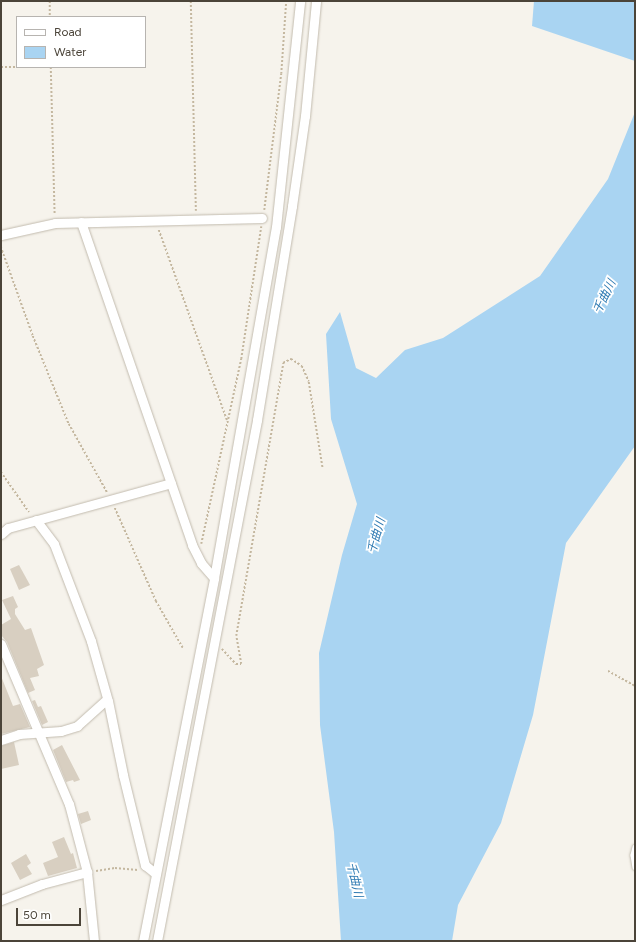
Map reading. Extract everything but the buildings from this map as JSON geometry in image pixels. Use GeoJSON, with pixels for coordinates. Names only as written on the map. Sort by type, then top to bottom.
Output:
{"type":"FeatureCollection","features":[{"type":"Feature","properties":{"kind":"street"},"geometry":{"type":"LineString","coordinates":[[143,941],[214,578],[276,227],[295,72],[300,1]]}},
{"type":"Feature","properties":{"kind":"street"},"geometry":{"type":"LineString","coordinates":[[157,941],[257,420],[291,214],[305,116],[316,1]]}},
{"type":"Feature","properties":{"kind":"street"},"geometry":{"type":"LineString","coordinates":[[1,235],[55,223],[262,218]]}},
{"type":"Feature","properties":{"kind":"street"},"geometry":{"type":"LineString","coordinates":[[81,222],[171,484],[196,552],[214,578]]}},
{"type":"Feature","properties":{"kind":"street"},"geometry":{"type":"LineString","coordinates":[[1,534],[8,528],[171,484]]}},
{"type":"Feature","properties":{"kind":"street"},"geometry":{"type":"LineString","coordinates":[[36,520],[54,544],[91,641],[107,699],[123,775],[145,864],[156,874]]}},
{"type":"Feature","properties":{"kind":"street"},"geometry":{"type":"LineString","coordinates":[[2,649],[69,804],[87,872],[94,941]]}},
{"type":"Feature","properties":{"kind":"street"},"geometry":{"type":"LineString","coordinates":[[1,740],[39,732],[61,731],[77,726],[107,699]]}},
{"type":"Feature","properties":{"kind":"street"},"geometry":{"type":"LineString","coordinates":[[1,900],[42,884],[87,872]]}},
{"type":"Feature","properties":{"kind":"lane"},"geometry":{"type":"LineString","coordinates":[[635,847],[633,855],[635,867]]}},
{"type":"Feature","properties":{"kind":"path"},"geometry":{"type":"LineString","coordinates":[[50,1],[50,16]]}},
{"type":"Feature","properties":{"kind":"path"},"geometry":{"type":"LineString","coordinates":[[191,1],[196,219]]}},
{"type":"Feature","properties":{"kind":"path"},"geometry":{"type":"LineString","coordinates":[[196,552],[202,543],[241,359],[281,74],[286,1]]}},
{"type":"Feature","properties":{"kind":"path"},"geometry":{"type":"LineString","coordinates":[[1,67],[16,67]]}},
{"type":"Feature","properties":{"kind":"path"},"geometry":{"type":"LineString","coordinates":[[51,68],[55,223]]}},
{"type":"Feature","properties":{"kind":"path"},"geometry":{"type":"LineString","coordinates":[[156,220],[228,420]]}},
{"type":"Feature","properties":{"kind":"path"},"geometry":{"type":"LineString","coordinates":[[1,247],[33,336],[69,424],[111,500],[156,601],[183,648]]}},
{"type":"Feature","properties":{"kind":"path"},"geometry":{"type":"LineString","coordinates":[[214,646],[220,647],[236,664],[241,664],[236,636],[283,363],[291,359],[302,366],[308,382],[323,469]]}},
{"type":"Feature","properties":{"kind":"path"},"geometry":{"type":"LineString","coordinates":[[1,472],[7,484],[36,520]]}},
{"type":"Feature","properties":{"kind":"path"},"geometry":{"type":"LineString","coordinates":[[608,671],[635,686]]}},
{"type":"Feature","properties":{"kind":"path"},"geometry":{"type":"LineString","coordinates":[[87,872],[115,868],[156,874]]}},
{"type":"Feature","properties":{"kind":"water"},"geometry":{"type":"Polygon","coordinates":[[[534,1],[635,1],[635,61],[532,26],[534,1]]]}},
{"type":"Feature","properties":{"kind":"water","name":"千曲川"},"geometry":{"type":"Polygon","coordinates":[[[635,112],[635,446],[566,543],[533,715],[501,823],[458,905],[452,941],[341,941],[334,832],[320,725],[319,653],[342,555],[357,504],[331,419],[326,334],[340,312],[356,368],[376,378],[405,350],[443,338],[540,276],[608,179],[635,112]]]}}]}
